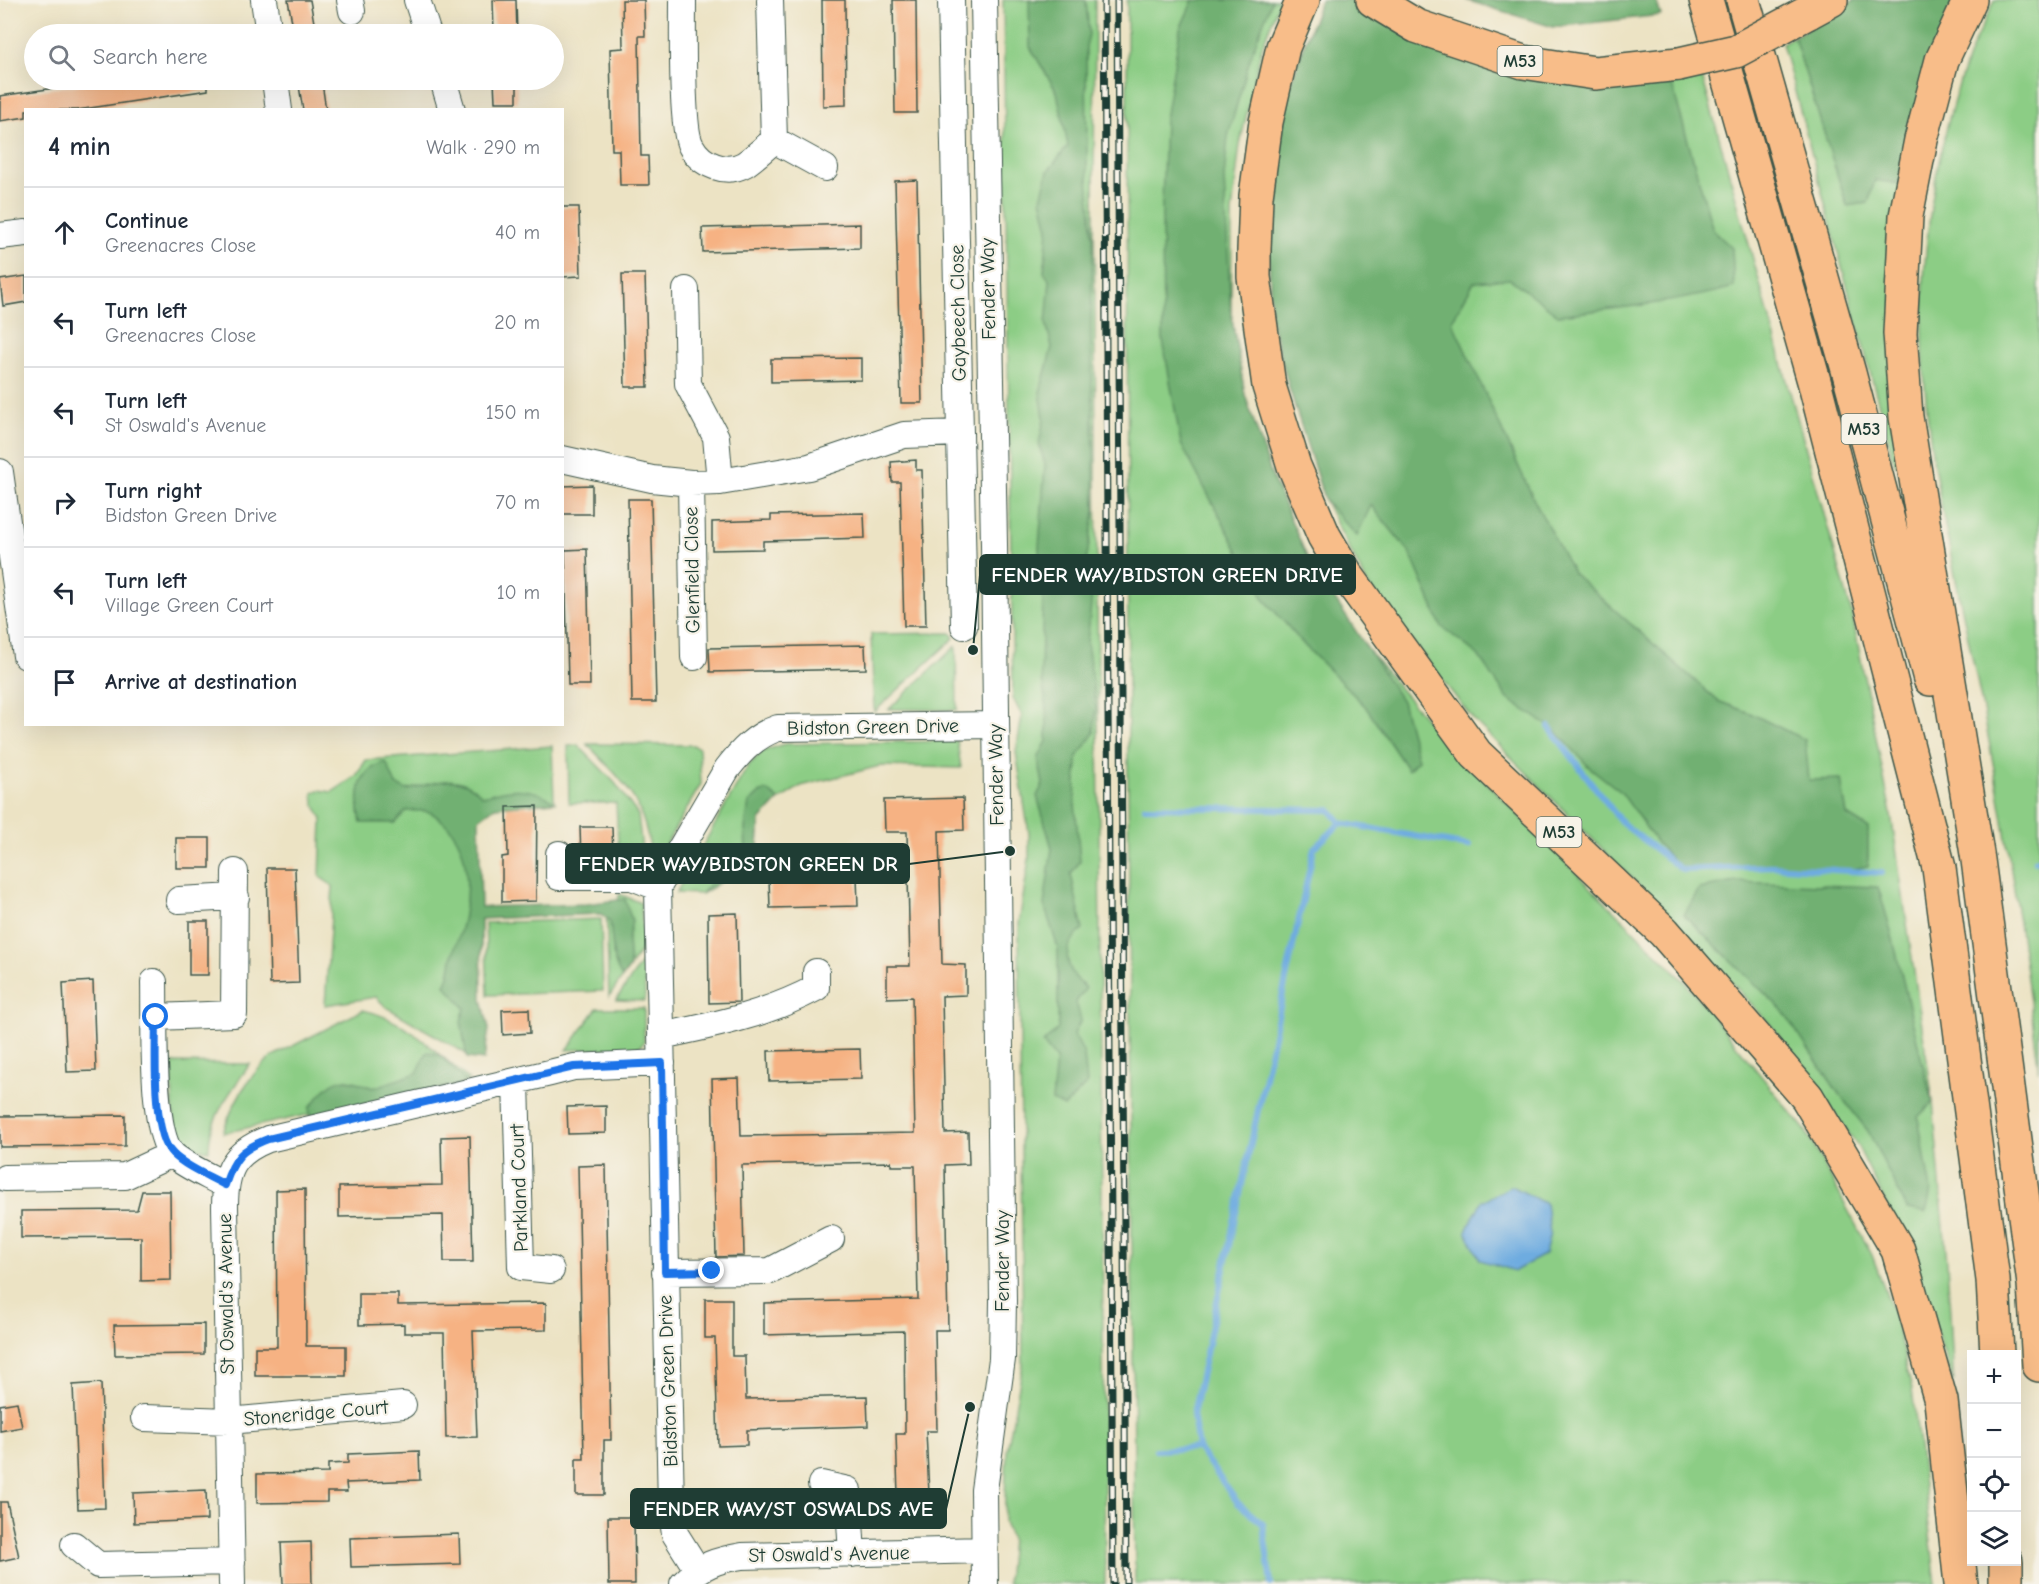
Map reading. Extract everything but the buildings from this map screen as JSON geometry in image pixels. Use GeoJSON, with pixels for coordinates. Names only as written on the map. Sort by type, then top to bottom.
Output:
{"type":"FeatureCollection","features":[{"type":"Feature","properties":{"kind":"highway","name":"M53"},"geometry":{"type":"LineString","coordinates":[[1303,0],[1283,47],[1266,122],[1256,196],[1254,277],[1269,386],[1294,466],[1324,536],[1368,608],[1476,754],[1664,932],[1807,1097],[1898,1250],[1941,1401],[1961,1584]]}},
{"type":"Feature","properties":{"kind":"highway","name":"M53"},"geometry":{"type":"LineString","coordinates":[[1373,0],[1416,26],[1523,62],[1595,73],[1679,64],[1736,51],[1819,7]]}},
{"type":"Feature","properties":{"kind":"highway","name":"M53"},"geometry":{"type":"LineString","coordinates":[[1706,0],[1814,381],[1939,868],[1993,1280],[1997,1350]]}},
{"type":"Feature","properties":{"kind":"highway","name":"M53"},"geometry":{"type":"LineString","coordinates":[[1743,0],[1849,373],[1978,860]]}},
{"type":"Feature","properties":{"kind":"highway","name":"M53"},"geometry":{"type":"LineString","coordinates":[[1970,0],[1942,60],[1921,140],[1906,216],[1900,333],[1906,417],[1978,860],[2034,1284],[2039,1365]]}},
{"type":"Feature","properties":{"kind":"highway"},"geometry":{"type":"LineString","coordinates":[[2006,1566],[2006,1584]]}},
{"type":"Feature","properties":{"kind":"street"},"geometry":{"type":"LineString","coordinates":[[264,0],[268,24]]}},
{"type":"Feature","properties":{"kind":"street"},"geometry":{"type":"LineString","coordinates":[[417,0],[425,24]]}},
{"type":"Feature","properties":{"kind":"street"},"geometry":{"type":"LineString","coordinates":[[683,0],[686,110],[690,145],[705,161],[716,168],[731,169],[744,164],[774,140]]}},
{"type":"Feature","properties":{"kind":"street"},"geometry":{"type":"LineString","coordinates":[[771,0],[774,140]]}},
{"type":"Feature","properties":{"kind":"street","name":"Gaybeech Close"},"geometry":{"type":"LineString","coordinates":[[951,0],[964,626]]}},
{"type":"Feature","properties":{"kind":"street","name":"Fender Way"},"geometry":{"type":"LineString","coordinates":[[984,0],[994,544],[1003,1324],[1002,1359],[984,1490],[985,1584]]}},
{"type":"Feature","properties":{"kind":"street"},"geometry":{"type":"LineString","coordinates":[[276,90],[279,108]]}},
{"type":"Feature","properties":{"kind":"street"},"geometry":{"type":"LineString","coordinates":[[446,90],[452,108]]}},
{"type":"Feature","properties":{"kind":"street"},"geometry":{"type":"LineString","coordinates":[[774,140],[825,168]]}},
{"type":"Feature","properties":{"kind":"street"},"geometry":{"type":"LineString","coordinates":[[0,236],[24,233]]}},
{"type":"Feature","properties":{"kind":"street"},"geometry":{"type":"LineString","coordinates":[[686,290],[688,384],[716,437],[720,482]]}},
{"type":"Feature","properties":{"kind":"street"},"geometry":{"type":"LineString","coordinates":[[564,459],[652,479],[690,483],[720,482],[809,466],[904,435],[960,433]]}},
{"type":"Feature","properties":{"kind":"street"},"geometry":{"type":"LineString","coordinates":[[10,483],[24,634]]}},
{"type":"Feature","properties":{"kind":"street","name":"Glenfield Close"},"geometry":{"type":"LineString","coordinates":[[690,483],[694,657]]}},
{"type":"Feature","properties":{"kind":"street"},"geometry":{"type":"LineString","coordinates":[[963,544],[994,544]]}},
{"type":"Feature","properties":{"kind":"street","name":"Bidston Green Drive"},"geometry":{"type":"LineString","coordinates":[[690,1577],[675,1533],[672,1507],[658,887],[727,769],[738,755],[763,733],[778,728],[996,725]]}},
{"type":"Feature","properties":{"kind":"street"},"geometry":{"type":"LineString","coordinates":[[559,854],[559,877],[632,876],[658,887]]}},
{"type":"Feature","properties":{"kind":"street"},"geometry":{"type":"LineString","coordinates":[[156,1017],[234,1014],[235,872]]}},
{"type":"Feature","properties":{"kind":"street"},"geometry":{"type":"LineString","coordinates":[[179,900],[236,897]]}},
{"type":"Feature","properties":{"kind":"street"},"geometry":{"type":"LineString","coordinates":[[662,1036],[714,1026],[781,1006],[816,988],[816,972]]}},
{"type":"Feature","properties":{"kind":"street"},"geometry":{"type":"LineString","coordinates":[[154,982],[157,1100],[161,1128],[172,1154],[225,1185]]}},
{"type":"Feature","properties":{"kind":"street","name":"St Oswald's Avenue"},"geometry":{"type":"LineString","coordinates":[[232,1573],[225,1185],[231,1166],[247,1148],[268,1139],[574,1067],[662,1063]]}},
{"type":"Feature","properties":{"kind":"street","name":"Parkland Court"},"geometry":{"type":"LineString","coordinates":[[516,1081],[521,1267],[551,1270]]}},
{"type":"Feature","properties":{"kind":"street"},"geometry":{"type":"LineString","coordinates":[[5,1178],[125,1176],[172,1154]]}},
{"type":"Feature","properties":{"kind":"street"},"geometry":{"type":"LineString","coordinates":[[665,1272],[770,1271],[831,1239]]}},
{"type":"Feature","properties":{"kind":"street","name":"Stoneridge Court"},"geometry":{"type":"LineString","coordinates":[[144,1418],[229,1420],[403,1405]]}},
{"type":"Feature","properties":{"kind":"street"},"geometry":{"type":"LineString","coordinates":[[821,1484],[848,1490],[852,1554]]}},
{"type":"Feature","properties":{"kind":"street"},"geometry":{"type":"LineString","coordinates":[[74,1545],[98,1565],[232,1573]]}},
{"type":"Feature","properties":{"kind":"street","name":"St Oswald's Avenue"},"geometry":{"type":"LineString","coordinates":[[690,1577],[715,1560],[742,1556],[984,1550]]}},
{"type":"Feature","properties":{"kind":"green space"},"geometry":{"type":"Polygon","coordinates":[[[1003,0],[1095,0],[1094,201],[1105,1584],[1007,1584],[1011,1539],[1004,1522],[1007,1451],[1023,1364],[1019,923],[1029,859],[1029,834],[1016,752],[1022,716],[1013,698],[1003,0]]]}},
{"type":"Feature","properties":{"kind":"green space"},"geometry":{"type":"Polygon","coordinates":[[[1029,0],[1086,0],[1089,34],[1086,46],[1087,165],[1093,239],[1091,326],[1095,511],[1083,578],[1092,595],[1087,643],[1096,706],[1094,733],[1077,758],[1075,803],[1080,861],[1071,874],[1083,930],[1070,944],[1068,951],[1069,967],[1086,988],[1076,1002],[1081,1020],[1074,1034],[1084,1054],[1087,1084],[1064,1107],[1052,1101],[1056,1059],[1043,1043],[1058,1029],[1058,948],[1044,905],[1052,848],[1037,796],[1043,784],[1038,758],[1047,741],[1047,711],[1041,673],[1043,593],[1039,548],[1045,465],[1039,444],[1044,418],[1040,392],[1052,347],[1046,323],[1050,281],[1044,272],[1048,229],[1041,199],[1048,171],[1068,146],[1057,92],[1030,47],[1029,0]]]}},
{"type":"Feature","properties":{"kind":"green space"},"geometry":{"type":"Polygon","coordinates":[[[1127,0],[1280,0],[1261,50],[1240,144],[1232,212],[1231,313],[1245,395],[1273,479],[1307,557],[1357,636],[1401,690],[1444,740],[1685,982],[1805,1130],[1872,1255],[1894,1315],[1912,1389],[1936,1584],[1135,1584],[1128,778],[1127,0]]]}},
{"type":"Feature","properties":{"kind":"green space"},"geometry":{"type":"Polygon","coordinates":[[[1193,0],[1272,0],[1251,55],[1228,136],[1224,178],[1231,313],[1245,395],[1273,479],[1307,557],[1402,701],[1418,760],[1408,770],[1365,706],[1305,646],[1264,599],[1181,444],[1163,341],[1162,205],[1165,120],[1180,29],[1193,0]]]}},
{"type":"Feature","properties":{"kind":"green space"},"geometry":{"type":"Polygon","coordinates":[[[1321,0],[1354,0],[1403,30],[1473,58],[1700,69],[1852,614],[1891,814],[1933,1102],[1947,1263],[1954,1383],[1908,1248],[1857,1145],[1775,1030],[1695,942],[1473,719],[1368,585],[1325,501],[1289,387],[1298,60],[1321,0]]]}},
{"type":"Feature","properties":{"kind":"green space"},"geometry":{"type":"Polygon","coordinates":[[[1321,0],[1354,0],[1403,30],[1665,75],[1673,88],[1713,230],[1732,248],[1734,287],[1668,301],[1558,315],[1510,279],[1474,282],[1452,321],[1534,500],[1573,573],[1718,701],[1750,713],[1805,740],[1809,780],[1841,779],[1847,815],[1868,828],[1868,866],[1841,872],[1771,866],[1682,870],[1657,843],[1621,792],[1589,767],[1556,731],[1508,699],[1478,655],[1441,626],[1410,553],[1371,505],[1357,536],[1325,501],[1289,387],[1271,320],[1269,255],[1279,116],[1321,0]]]}},
{"type":"Feature","properties":{"kind":"green space"},"geometry":{"type":"Polygon","coordinates":[[[1466,0],[1656,0],[1661,15],[1553,27],[1466,0]]]}},
{"type":"Feature","properties":{"kind":"green space"},"geometry":{"type":"Polygon","coordinates":[[[1855,0],[1916,106],[1900,463],[1895,465],[1782,43],[1855,0]]]}},
{"type":"Feature","properties":{"kind":"green space"},"geometry":{"type":"Polygon","coordinates":[[[1855,0],[1956,0],[1898,184],[1875,180],[1868,203],[1847,206],[1794,37],[1855,0]]]}},
{"type":"Feature","properties":{"kind":"green space"},"geometry":{"type":"Polygon","coordinates":[[[1995,0],[2039,0],[2039,1073],[2002,812],[1931,445],[1923,346],[1926,247],[1932,198],[1942,149],[1969,55],[1995,0]]]}},
{"type":"Feature","properties":{"kind":"green space"},"geometry":{"type":"Polygon","coordinates":[[[951,633],[954,638],[874,712],[871,634],[951,633]]]}},
{"type":"Feature","properties":{"kind":"green space"},"geometry":{"type":"Polygon","coordinates":[[[956,646],[957,710],[889,709],[956,646]]]}},
{"type":"Feature","properties":{"kind":"green space"},"geometry":{"type":"Polygon","coordinates":[[[957,741],[961,768],[880,766],[801,786],[779,800],[760,820],[757,857],[702,894],[676,893],[748,766],[763,751],[785,744],[957,741]]]}},
{"type":"Feature","properties":{"kind":"green space"},"geometry":{"type":"Polygon","coordinates":[[[587,744],[693,745],[699,748],[701,784],[657,860],[652,864],[645,825],[633,797],[614,772],[587,744]]]}},
{"type":"Feature","properties":{"kind":"green space"},"geometry":{"type":"Polygon","coordinates":[[[578,745],[615,783],[638,815],[644,867],[619,860],[616,803],[569,803],[568,746],[578,745]]]}},
{"type":"Feature","properties":{"kind":"green space"},"geometry":{"type":"Polygon","coordinates":[[[552,746],[554,801],[494,806],[476,817],[475,1059],[386,1007],[376,997],[325,1005],[333,886],[320,877],[322,819],[314,803],[313,793],[319,790],[332,792],[356,776],[366,760],[552,746]]]}},
{"type":"Feature","properties":{"kind":"green space"},"geometry":{"type":"Polygon","coordinates":[[[386,762],[396,785],[407,790],[438,782],[456,781],[474,788],[483,796],[502,791],[520,790],[538,793],[555,802],[495,807],[479,819],[481,907],[586,904],[625,899],[632,921],[628,940],[630,967],[622,978],[614,961],[610,921],[601,914],[481,919],[482,999],[489,1029],[484,1060],[467,1058],[461,1021],[465,1008],[445,985],[466,899],[465,863],[453,832],[430,813],[406,811],[395,823],[361,823],[360,785],[369,771],[386,762]]]}},
{"type":"Feature","properties":{"kind":"green space"},"geometry":{"type":"Polygon","coordinates":[[[768,791],[779,800],[760,820],[757,857],[702,894],[709,884],[746,854],[745,828],[749,803],[761,792],[768,791]]]}},
{"type":"Feature","properties":{"kind":"green space"},"geometry":{"type":"Polygon","coordinates":[[[1736,882],[1878,887],[1933,1102],[1918,1117],[1931,1191],[1926,1212],[1907,1209],[1868,1131],[1839,1094],[1782,1010],[1684,915],[1699,889],[1736,882]]]}},
{"type":"Feature","properties":{"kind":"green space"},"geometry":{"type":"Polygon","coordinates":[[[619,894],[641,903],[643,947],[609,997],[606,904],[618,904],[619,894]]]}},
{"type":"Feature","properties":{"kind":"green space"},"geometry":{"type":"Polygon","coordinates":[[[601,919],[603,991],[488,995],[485,923],[601,919]]]}},
{"type":"Feature","properties":{"kind":"green space"},"geometry":{"type":"Polygon","coordinates":[[[644,959],[645,1001],[616,1000],[644,959]]]}},
{"type":"Feature","properties":{"kind":"green space"},"geometry":{"type":"Polygon","coordinates":[[[597,1008],[644,1008],[644,1042],[639,1047],[632,1048],[567,1050],[597,1008]]]}},
{"type":"Feature","properties":{"kind":"green space"},"geometry":{"type":"Polygon","coordinates":[[[363,1010],[378,1014],[420,1038],[469,1080],[223,1133],[231,1111],[248,1081],[273,1056],[363,1010]]]}},
{"type":"Feature","properties":{"kind":"green space"},"geometry":{"type":"Polygon","coordinates":[[[427,1052],[440,1055],[467,1083],[310,1116],[309,1108],[336,1081],[351,1080],[373,1088],[417,1073],[427,1052]]]}},
{"type":"Feature","properties":{"kind":"green space"},"geometry":{"type":"Polygon","coordinates":[[[172,1063],[250,1064],[217,1115],[209,1150],[189,1146],[179,1136],[174,1117],[172,1063]]]}},
{"type":"Feature","properties":{"kind":"water"},"geometry":{"type":"Polygon","coordinates":[[[1512,1186],[1546,1204],[1550,1233],[1545,1254],[1515,1271],[1480,1260],[1466,1231],[1482,1201],[1512,1186]]]}},
{"type":"Feature","properties":{"kind":"waterway"},"geometry":{"type":"LineString","coordinates":[[1549,727],[1622,823],[1682,870],[1771,866],[1882,873]]}},
{"type":"Feature","properties":{"kind":"waterway"},"geometry":{"type":"LineString","coordinates":[[1145,807],[1330,810],[1341,823],[1314,848],[1193,1414],[1198,1448],[1238,1503],[1263,1524],[1271,1584]]}},
{"type":"Feature","properties":{"kind":"waterway"},"geometry":{"type":"LineString","coordinates":[[1341,823],[1469,846]]}},
{"type":"Feature","properties":{"kind":"waterway"},"geometry":{"type":"LineString","coordinates":[[2035,861],[2039,860]]}},
{"type":"Feature","properties":{"kind":"waterway"},"geometry":{"type":"LineString","coordinates":[[1156,1450],[1198,1448]]}},
{"type":"Feature","properties":{"kind":"railway"},"geometry":{"type":"LineString","coordinates":[[1104,0],[1113,1584]]}},
{"type":"Feature","properties":{"kind":"railway"},"geometry":{"type":"LineString","coordinates":[[1117,0],[1126,1584]]}},
{"type":"Feature","properties":{"kind":"place","name":"FENDER WAY/BIDSTON GREEN DRIVE"},"geometry":{"type":"Point","coordinates":[973,650]}},
{"type":"Feature","properties":{"kind":"place","name":"FENDER WAY/BIDSTON GREEN DR"},"geometry":{"type":"Point","coordinates":[1010,851]}},
{"type":"Feature","properties":{"kind":"place","name":"FENDER WAY/ST OSWALDS AVE"},"geometry":{"type":"Point","coordinates":[970,1407]}},
{"type":"Feature","properties":{"kind":"route"},"geometry":{"type":"LineString","coordinates":[[156,1017],[157,1100],[161,1128],[172,1154],[225,1185],[231,1166],[247,1148],[268,1139],[574,1067],[662,1063],[665,1272],[712,1271]]}}]}
